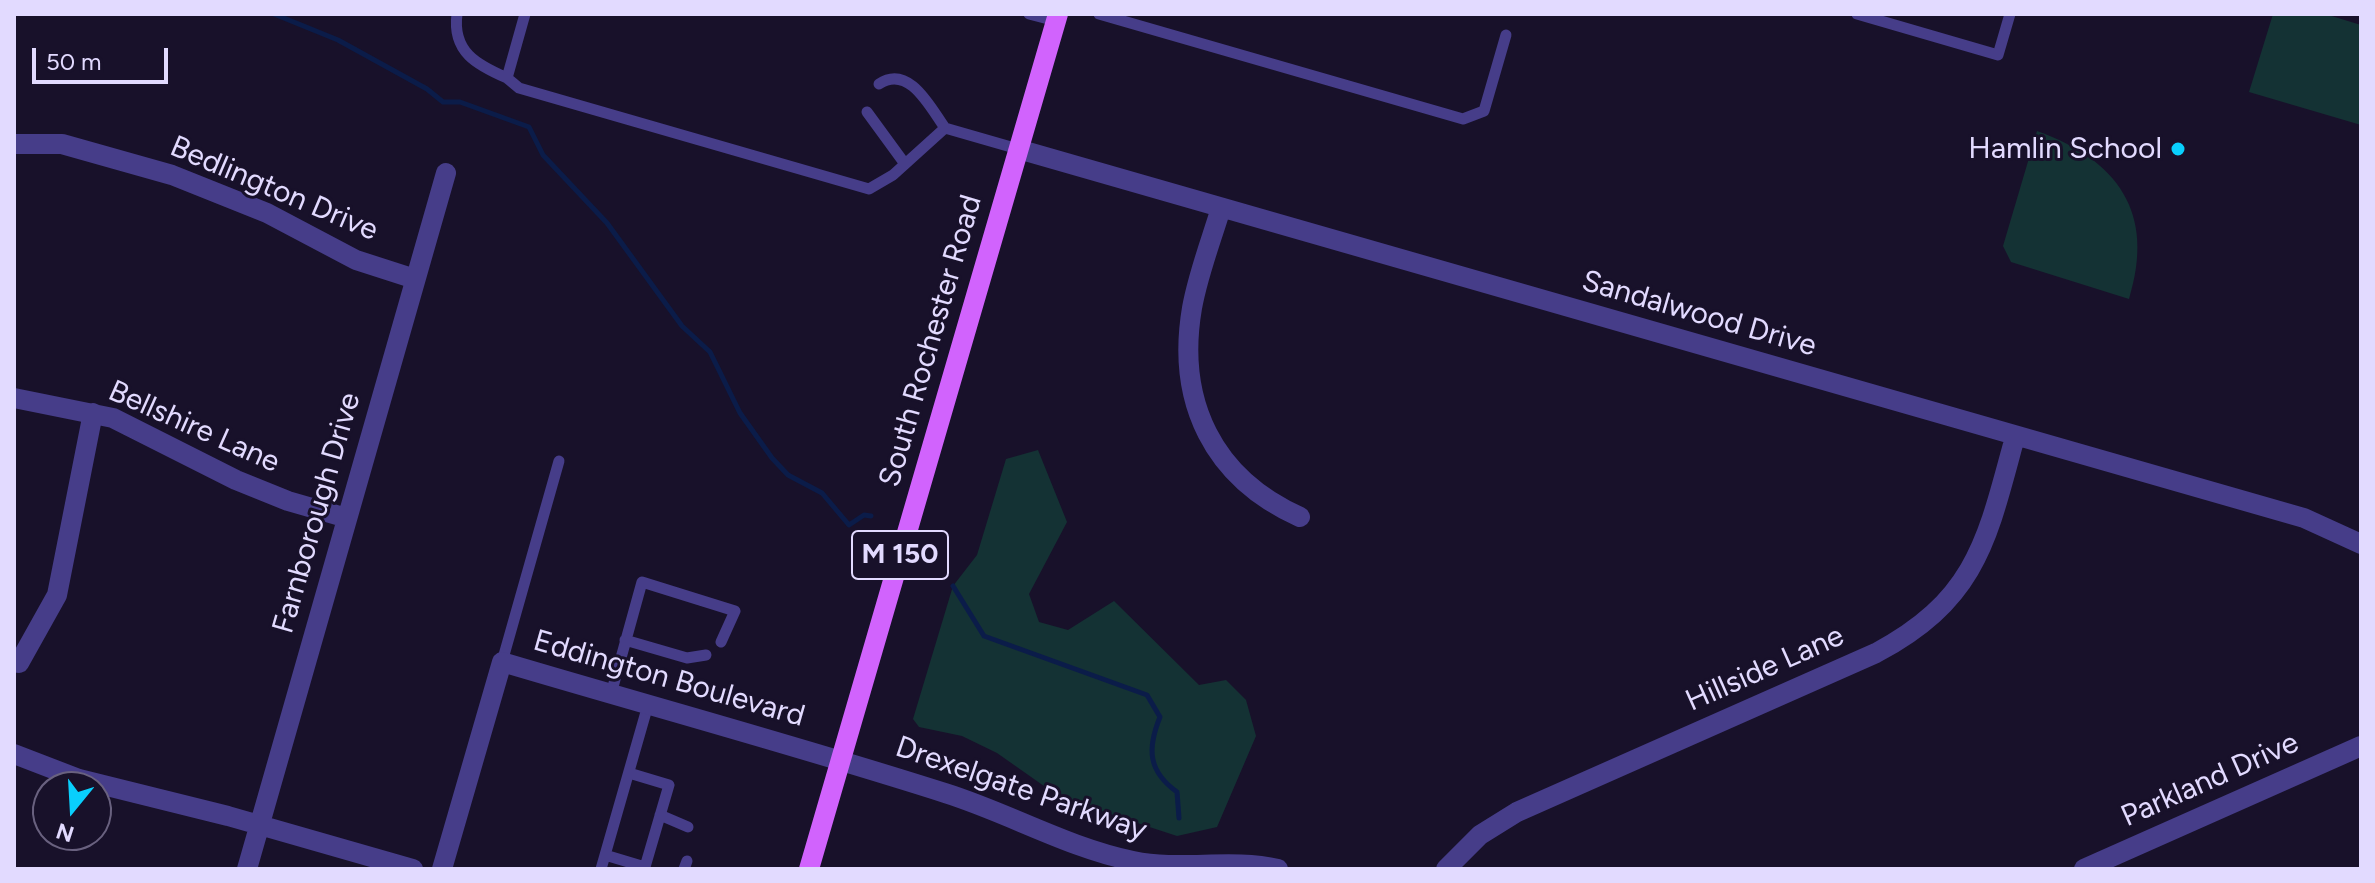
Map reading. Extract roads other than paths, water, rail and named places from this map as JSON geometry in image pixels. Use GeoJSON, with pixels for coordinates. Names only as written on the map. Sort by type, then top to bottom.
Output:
{"type":"FeatureCollection","features":[{"type":"Feature","properties":{"kind":"main road","name":"South Rochester Road"},"geometry":{"type":"LineString","coordinates":[[809,869],[1057,18]]}},
{"type":"Feature","properties":{"kind":"street","name":"Bedlington Drive"},"geometry":{"type":"LineString","coordinates":[[14,144],[62,144],[172,175],[267,213],[356,260],[415,279]]}},
{"type":"Feature","properties":{"kind":"street","name":"Sandalwood Drive"},"geometry":{"type":"LineString","coordinates":[[1018,149],[2304,518],[2361,544]]}},
{"type":"Feature","properties":{"kind":"street","name":"Farnborough Drive"},"geometry":{"type":"LineString","coordinates":[[247,869],[446,173]]}},
{"type":"Feature","properties":{"kind":"street"},"geometry":{"type":"LineString","coordinates":[[1221,208],[1192,308],[1188,355],[1193,394],[1209,438],[1233,473],[1272,504],[1300,517]]}},
{"type":"Feature","properties":{"kind":"street","name":"Bellshire Lane"},"geometry":{"type":"LineString","coordinates":[[14,398],[93,413],[138,428],[236,480],[288,501],[347,518]]}},
{"type":"Feature","properties":{"kind":"street"},"geometry":{"type":"LineString","coordinates":[[19,663],[57,595],[93,413]]}},
{"type":"Feature","properties":{"kind":"street","name":"Hillside Lane"},"geometry":{"type":"LineString","coordinates":[[1446,869],[1480,835],[1517,812],[1876,653],[1919,629],[1952,597],[1980,553],[2015,437]]}},
{"type":"Feature","properties":{"kind":"street","name":"Eddington Boulevard"},"geometry":{"type":"LineString","coordinates":[[442,869],[502,662],[841,760]]}},
{"type":"Feature","properties":{"kind":"street","name":"Parkland Drive"},"geometry":{"type":"LineString","coordinates":[[2084,869],[2361,746]]}},
{"type":"Feature","properties":{"kind":"street"},"geometry":{"type":"LineString","coordinates":[[14,754],[79,779],[258,824],[413,869]]}},
{"type":"Feature","properties":{"kind":"street","name":"Drexelgate Parkway"},"geometry":{"type":"LineString","coordinates":[[841,760],[975,803],[1051,837],[1107,854],[1157,865],[1278,869]]}},
{"type":"Feature","properties":{"kind":"lane"},"geometry":{"type":"LineString","coordinates":[[457,14],[456,31],[468,57],[474,64],[507,78],[519,88],[869,189],[905,164],[945,128]]}},
{"type":"Feature","properties":{"kind":"lane"},"geometry":{"type":"LineString","coordinates":[[507,78],[525,14]]}},
{"type":"Feature","properties":{"kind":"lane"},"geometry":{"type":"LineString","coordinates":[[1029,14],[1057,18]]}},
{"type":"Feature","properties":{"kind":"lane"},"geometry":{"type":"LineString","coordinates":[[1099,14],[1463,119],[1484,111],[1506,35]]}},
{"type":"Feature","properties":{"kind":"lane"},"geometry":{"type":"LineString","coordinates":[[1857,14],[1998,55],[2010,14]]}},
{"type":"Feature","properties":{"kind":"lane"},"geometry":{"type":"LineString","coordinates":[[1911,14],[1911,30]]}},
{"type":"Feature","properties":{"kind":"lane"},"geometry":{"type":"LineString","coordinates":[[879,84],[886,79],[899,79],[912,84],[945,128],[1018,149]]}},
{"type":"Feature","properties":{"kind":"lane"},"geometry":{"type":"LineString","coordinates":[[867,112],[905,164]]}},
{"type":"Feature","properties":{"kind":"lane"},"geometry":{"type":"LineString","coordinates":[[502,662],[559,461]]}},
{"type":"Feature","properties":{"kind":"lane"},"geometry":{"type":"LineString","coordinates":[[611,694],[642,582],[735,611],[721,642]]}},
{"type":"Feature","properties":{"kind":"lane"},"geometry":{"type":"LineString","coordinates":[[625,640],[687,658],[706,655]]}},
{"type":"Feature","properties":{"kind":"lane"},"geometry":{"type":"LineString","coordinates":[[601,869],[648,705]]}},
{"type":"Feature","properties":{"kind":"lane"},"geometry":{"type":"LineString","coordinates":[[605,855],[649,868],[669,785],[629,773]]}},
{"type":"Feature","properties":{"kind":"lane"},"geometry":{"type":"LineString","coordinates":[[660,815],[688,827]]}},
{"type":"Feature","properties":{"kind":"waterway"},"geometry":{"type":"LineString","coordinates":[[274,14],[338,40],[427,89],[443,102],[460,102],[529,127],[543,155],[607,223],[682,326],[710,352],[740,413],[772,458],[788,475],[822,493],[849,525],[864,515],[871,516]]}},
{"type":"Feature","properties":{"kind":"waterway"},"geometry":{"type":"LineString","coordinates":[[953,586],[984,636],[1147,695],[1160,717],[1153,739],[1155,767],[1177,792],[1179,818]]}},
{"type":"Feature","properties":{"kind":"place","name":"Hamlin School"},"geometry":{"type":"Point","coordinates":[2178,149]}}]}
